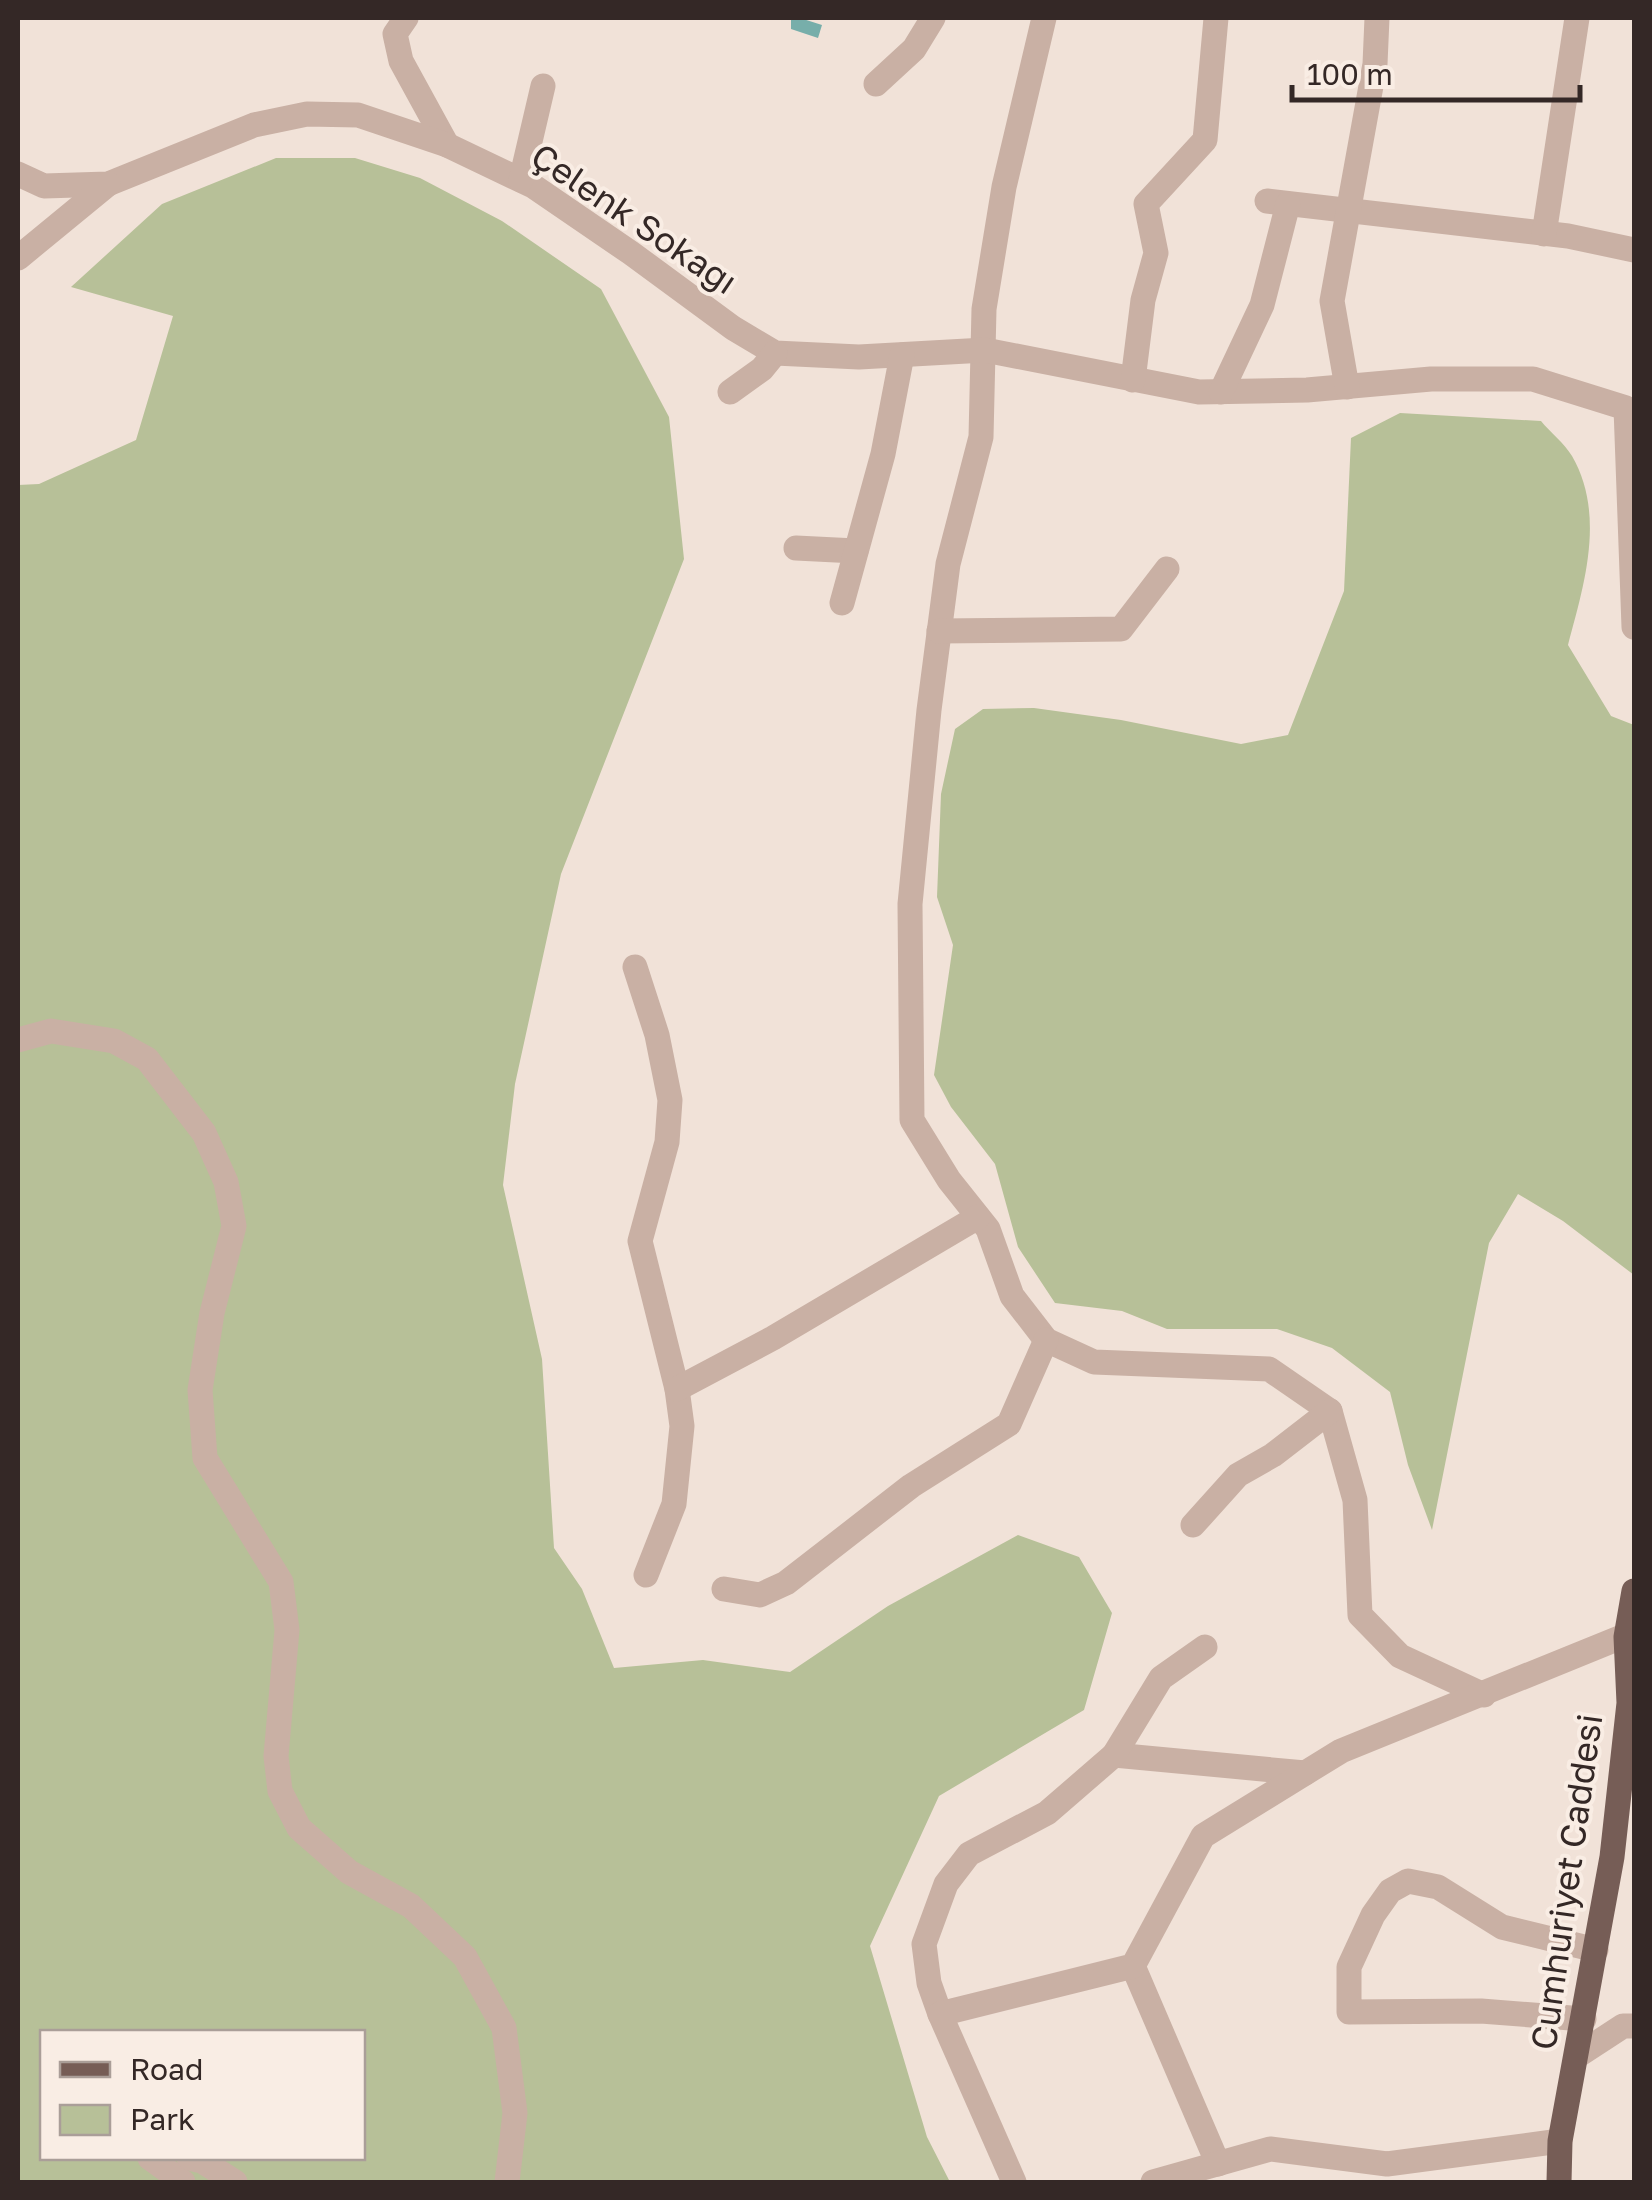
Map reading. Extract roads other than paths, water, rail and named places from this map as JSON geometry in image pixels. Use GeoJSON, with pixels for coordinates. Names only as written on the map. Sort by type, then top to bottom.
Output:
{"type":"FeatureCollection","features":[{"type":"Feature","properties":{"kind":"main road","name":"Cumhuriyet Caddesi"},"geometry":{"type":"LineString","coordinates":[[1559,2182],[1560,2140],[1596,1950],[1623,1857],[1634,1592]]}},
{"type":"Feature","properties":{"kind":"street"},"geometry":{"type":"LineString","coordinates":[[406,18],[395,34],[402,61],[447,145]]}},
{"type":"Feature","properties":{"kind":"street"},"geometry":{"type":"LineString","coordinates":[[876,84],[914,49],[932,18]]}},
{"type":"Feature","properties":{"kind":"street"},"geometry":{"type":"LineString","coordinates":[[1044,18],[1004,188],[984,309],[981,437],[948,564],[939,630],[910,904],[912,1120],[949,1180],[988,1230],[1012,1296],[1046,1340],[1094,1362],[1268,1369],[1330,1411],[1355,1500],[1360,1615],[1400,1656],[1484,1696]]}},
{"type":"Feature","properties":{"kind":"street"},"geometry":{"type":"LineString","coordinates":[[1133,380],[1143,300],[1156,253],[1146,204],[1205,140],[1216,18]]}},
{"type":"Feature","properties":{"kind":"street"},"geometry":{"type":"LineString","coordinates":[[1347,387],[1332,302],[1375,64],[1377,18]]}},
{"type":"Feature","properties":{"kind":"street"},"geometry":{"type":"LineString","coordinates":[[1544,234],[1577,18]]}},
{"type":"Feature","properties":{"kind":"street"},"geometry":{"type":"LineString","coordinates":[[521,180],[544,86]]}},
{"type":"Feature","properties":{"kind":"street","name":"Çelenk Sokağı"},"geometry":{"type":"LineString","coordinates":[[18,258],[108,184],[254,124],[307,114],[358,115],[447,145],[521,180],[631,253],[733,328],[775,352],[859,357],[984,350],[1199,392],[1347,387],[1431,379],[1533,378],[1626,408],[1634,628]]}},
{"type":"Feature","properties":{"kind":"street","name":"Çelenk Sokağı"},"geometry":{"type":"LineString","coordinates":[[18,174],[44,186],[108,184]]}},
{"type":"Feature","properties":{"kind":"street"},"geometry":{"type":"LineString","coordinates":[[1221,392],[1262,304],[1278,203],[1544,234],[1634,250]]}},
{"type":"Feature","properties":{"kind":"street"},"geometry":{"type":"LineString","coordinates":[[730,392],[762,369],[775,352]]}},
{"type":"Feature","properties":{"kind":"street"},"geometry":{"type":"LineString","coordinates":[[842,603],[882,454],[902,355]]}},
{"type":"Feature","properties":{"kind":"street"},"geometry":{"type":"LineString","coordinates":[[796,548],[856,550]]}},
{"type":"Feature","properties":{"kind":"street"},"geometry":{"type":"LineString","coordinates":[[939,630],[1120,629],[1167,569]]}},
{"type":"Feature","properties":{"kind":"street"},"geometry":{"type":"LineString","coordinates":[[635,967],[657,1035],[670,1100],[668,1142],[640,1241],[677,1390],[682,1426],[674,1504],[646,1575]]}},
{"type":"Feature","properties":{"kind":"street"},"geometry":{"type":"LineString","coordinates":[[18,1040],[51,1030],[114,1042],[147,1058],[204,1133],[226,1182],[234,1226],[212,1313],[200,1390],[205,1458],[281,1582],[288,1630],[276,1756],[280,1791],[299,1828],[349,1872],[410,1906],[465,1957],[504,2028],[515,2113],[507,2182]]}},
{"type":"Feature","properties":{"kind":"street"},"geometry":{"type":"LineString","coordinates":[[677,1390],[978,1217]]}},
{"type":"Feature","properties":{"kind":"street"},"geometry":{"type":"LineString","coordinates":[[724,1590],[760,1595],[786,1583],[911,1486],[1010,1424],[1046,1340]]}},
{"type":"Feature","properties":{"kind":"street"},"geometry":{"type":"LineString","coordinates":[[1194,1525],[1238,1476],[1274,1455],[1330,1411]]}},
{"type":"Feature","properties":{"kind":"street"},"geometry":{"type":"LineString","coordinates":[[940,2014],[1133,1966],[1203,1836],[1340,1752],[1630,1634]]}},
{"type":"Feature","properties":{"kind":"street"},"geometry":{"type":"LineString","coordinates":[[1014,2182],[940,2014],[929,1983],[924,1944],[946,1884],[969,1854],[1047,1813],[1114,1755],[1161,1678],[1205,1647]]}},
{"type":"Feature","properties":{"kind":"street"},"geometry":{"type":"LineString","coordinates":[[1114,1755],[1305,1773]]}},
{"type":"Feature","properties":{"kind":"street"},"geometry":{"type":"LineString","coordinates":[[1584,2020],[1481,2010],[1348,2012],[1349,1967],[1372,1915],[1390,1891],[1408,1881],[1438,1886],[1502,1927],[1596,1950]]}},
{"type":"Feature","properties":{"kind":"street"},"geometry":{"type":"LineString","coordinates":[[1133,1966],[1218,2164]]}},
{"type":"Feature","properties":{"kind":"street"},"geometry":{"type":"LineString","coordinates":[[1577,2056],[1623,2026],[1634,2026]]}},
{"type":"Feature","properties":{"kind":"street"},"geometry":{"type":"LineString","coordinates":[[1153,2182],[1270,2149],[1387,2164],[1560,2140]]}},
{"type":"Feature","properties":{"kind":"street"},"geometry":{"type":"LineString","coordinates":[[153,2160],[183,2182]]}},
{"type":"Feature","properties":{"kind":"street"},"geometry":{"type":"LineString","coordinates":[[198,2160],[235,2182]]}},
{"type":"Feature","properties":{"kind":"water"},"geometry":{"type":"Polygon","coordinates":[[[791,19],[822,25],[818,38],[791,29],[791,19]]]}}]}
